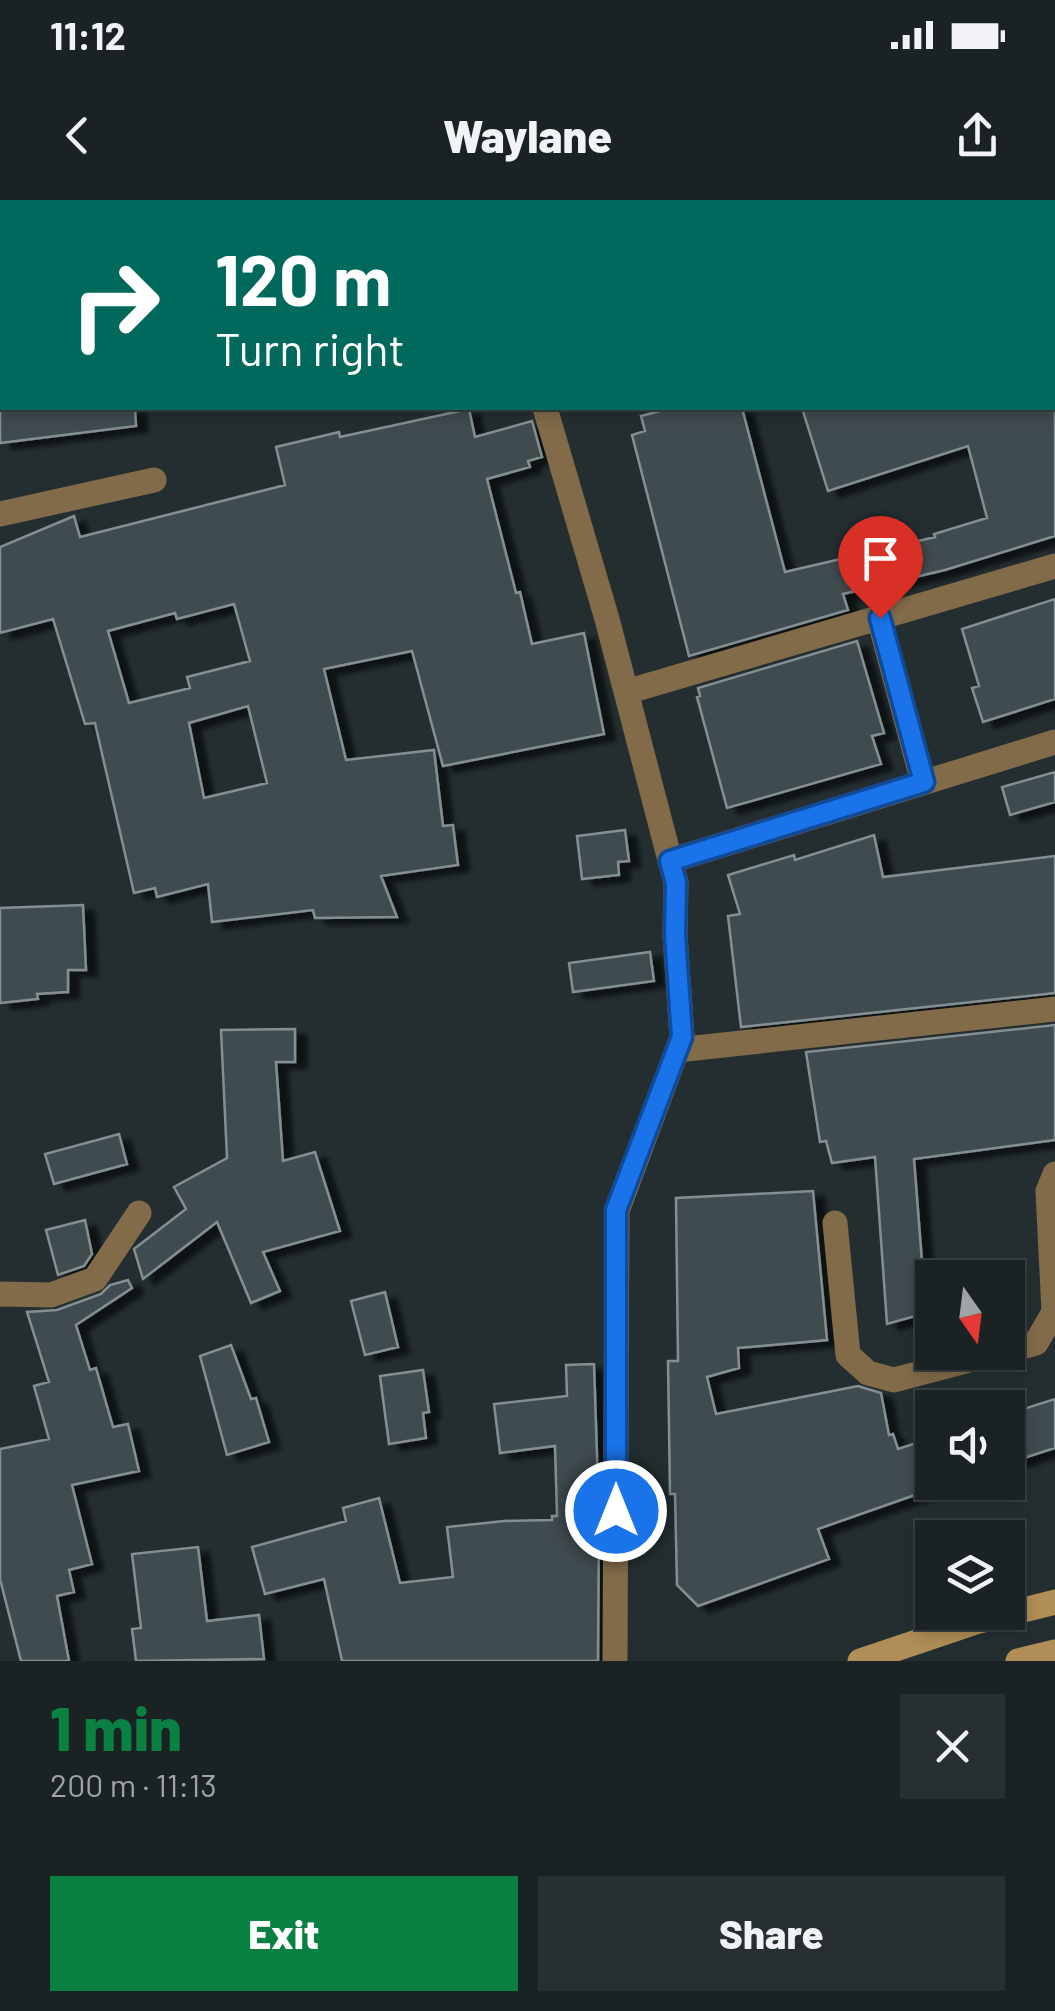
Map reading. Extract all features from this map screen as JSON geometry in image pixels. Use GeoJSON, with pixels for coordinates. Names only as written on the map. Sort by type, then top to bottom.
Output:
{"type":"FeatureCollection","features":[{"type":"Feature","properties":{"kind":"main road"},"geometry":{"type":"LineString","coordinates":[[860,1661],[976,1622],[1055,1602]]}},
{"type":"Feature","properties":{"kind":"main road"},"geometry":{"type":"LineString","coordinates":[[1018,1661],[1055,1652]]}},
{"type":"Feature","properties":{"kind":"street"},"geometry":{"type":"LineString","coordinates":[[546,410],[676,883],[675,935],[682,1037],[616,1210],[615,1661]]}},
{"type":"Feature","properties":{"kind":"street"},"geometry":{"type":"LineString","coordinates":[[0,514],[154,480]]}},
{"type":"Feature","properties":{"kind":"street"},"geometry":{"type":"LineString","coordinates":[[626,692],[1055,566]]}},
{"type":"Feature","properties":{"kind":"street"},"geometry":{"type":"LineString","coordinates":[[880,618],[924,782]]}},
{"type":"Feature","properties":{"kind":"street"},"geometry":{"type":"LineString","coordinates":[[670,861],[1055,742]]}},
{"type":"Feature","properties":{"kind":"street"},"geometry":{"type":"LineString","coordinates":[[677,1050],[1055,1009]]}},
{"type":"Feature","properties":{"kind":"street"},"geometry":{"type":"LineString","coordinates":[[1025,1346],[1036,1343],[1054,1312],[1048,1191],[1055,1174]]}},
{"type":"Feature","properties":{"kind":"street"},"geometry":{"type":"LineString","coordinates":[[0,1294],[50,1295],[95,1279],[139,1213]]}},
{"type":"Feature","properties":{"kind":"street"},"geometry":{"type":"LineString","coordinates":[[835,1224],[848,1355],[868,1373],[894,1380],[933,1370]]}},
{"type":"Feature","properties":{"kind":"building"},"geometry":{"type":"Polygon","coordinates":[[[0,410],[135,410],[136,426],[0,443],[0,410]]]}},
{"type":"Feature","properties":{"kind":"building"},"geometry":{"type":"Polygon","coordinates":[[[464,410],[469,410],[475,437],[532,421],[542,457],[528,461],[530,467],[487,479],[532,644],[584,633],[604,734],[443,766],[412,651],[324,669],[346,760],[434,750],[443,826],[453,825],[458,865],[381,876],[397,917],[315,918],[313,910],[212,922],[208,884],[157,897],[155,888],[134,893],[95,723],[85,724],[53,619],[0,633],[0,547],[74,516],[80,537],[285,485],[276,447],[339,432],[340,437],[464,410]],[[234,604],[177,619],[175,613],[108,631],[129,703],[190,688],[187,677],[250,661],[234,604]],[[248,706],[189,723],[204,798],[267,783],[248,706]]]}},
{"type":"Feature","properties":{"kind":"building"},"geometry":{"type":"Polygon","coordinates":[[[664,410],[743,410],[785,572],[935,537],[934,534],[987,518],[968,446],[828,491],[803,410],[1055,410],[1055,536],[945,570],[843,594],[848,610],[689,656],[632,435],[645,431],[641,416],[664,410]]]}},
{"type":"Feature","properties":{"kind":"building"},"geometry":{"type":"Polygon","coordinates":[[[1055,599],[1055,699],[983,722],[972,688],[979,686],[962,629],[1055,599]]]}},
{"type":"Feature","properties":{"kind":"building"},"geometry":{"type":"Polygon","coordinates":[[[857,641],[884,733],[872,736],[881,764],[727,808],[697,697],[698,688],[857,641]]]}},
{"type":"Feature","properties":{"kind":"building"},"geometry":{"type":"Polygon","coordinates":[[[1055,772],[1055,802],[1010,815],[1002,787],[1055,772]]]}},
{"type":"Feature","properties":{"kind":"building"},"geometry":{"type":"Polygon","coordinates":[[[625,830],[629,861],[618,862],[619,875],[582,879],[577,836],[625,830]]]}},
{"type":"Feature","properties":{"kind":"building"},"geometry":{"type":"Polygon","coordinates":[[[874,835],[883,877],[1055,856],[1055,993],[741,1027],[728,916],[740,914],[728,875],[794,855],[795,860],[874,835]]]}},
{"type":"Feature","properties":{"kind":"building"},"geometry":{"type":"Polygon","coordinates":[[[83,905],[86,970],[68,970],[68,992],[0,1003],[0,908],[83,905]]]}},
{"type":"Feature","properties":{"kind":"building"},"geometry":{"type":"Polygon","coordinates":[[[650,952],[654,981],[573,992],[569,963],[650,952]]]}},
{"type":"Feature","properties":{"kind":"building"},"geometry":{"type":"Polygon","coordinates":[[[1055,1025],[1055,1140],[914,1159],[922,1260],[915,1260],[915,1316],[887,1324],[875,1157],[832,1163],[826,1141],[820,1142],[806,1052],[1055,1025]]]}},
{"type":"Feature","properties":{"kind":"building"},"geometry":{"type":"Polygon","coordinates":[[[295,1029],[295,1062],[276,1062],[283,1161],[315,1152],[340,1231],[263,1252],[280,1291],[251,1303],[217,1222],[143,1279],[134,1249],[186,1209],[174,1187],[227,1158],[221,1030],[295,1029]]]}},
{"type":"Feature","properties":{"kind":"building"},"geometry":{"type":"Polygon","coordinates":[[[119,1134],[127,1164],[54,1184],[45,1154],[119,1134]]]}},
{"type":"Feature","properties":{"kind":"building"},"geometry":{"type":"Polygon","coordinates":[[[813,1191],[827,1340],[738,1348],[739,1368],[707,1377],[716,1414],[858,1386],[881,1393],[889,1435],[893,1434],[898,1449],[915,1444],[915,1495],[818,1529],[829,1559],[698,1606],[677,1585],[675,1494],[670,1494],[668,1361],[678,1361],[676,1198],[813,1191]]]}},
{"type":"Feature","properties":{"kind":"building"},"geometry":{"type":"Polygon","coordinates":[[[85,1220],[92,1254],[84,1266],[58,1275],[46,1230],[85,1220]]]}},
{"type":"Feature","properties":{"kind":"building"},"geometry":{"type":"Polygon","coordinates":[[[128,1280],[132,1288],[76,1325],[90,1370],[96,1368],[113,1427],[128,1424],[139,1471],[72,1485],[92,1564],[69,1570],[74,1592],[57,1596],[69,1661],[21,1661],[0,1579],[0,1449],[49,1439],[34,1386],[49,1382],[27,1312],[57,1310],[128,1280]]]}},
{"type":"Feature","properties":{"kind":"building"},"geometry":{"type":"Polygon","coordinates":[[[385,1292],[398,1347],[365,1355],[351,1301],[385,1292]]]}},
{"type":"Feature","properties":{"kind":"building"},"geometry":{"type":"Polygon","coordinates":[[[231,1345],[251,1399],[256,1398],[269,1442],[227,1455],[200,1356],[231,1345]]]}},
{"type":"Feature","properties":{"kind":"building"},"geometry":{"type":"Polygon","coordinates":[[[594,1364],[598,1661],[342,1661],[324,1579],[265,1594],[252,1547],[346,1521],[343,1508],[379,1498],[400,1583],[453,1577],[447,1527],[552,1520],[552,1516],[557,1516],[555,1446],[500,1453],[494,1404],[567,1396],[566,1365],[594,1364]]]}},
{"type":"Feature","properties":{"kind":"building"},"geometry":{"type":"Polygon","coordinates":[[[423,1370],[429,1412],[423,1413],[426,1438],[389,1444],[380,1376],[423,1370]]]}},
{"type":"Feature","properties":{"kind":"building"},"geometry":{"type":"Polygon","coordinates":[[[1055,1399],[1055,1448],[1025,1458],[1025,1409],[1055,1399]]]}},
{"type":"Feature","properties":{"kind":"building"},"geometry":{"type":"Polygon","coordinates":[[[198,1547],[207,1621],[259,1615],[264,1659],[136,1661],[132,1629],[141,1628],[132,1554],[198,1547]]]}},
{"type":"Feature","properties":{"kind":"route"},"geometry":{"type":"LineString","coordinates":[[616,1511],[616,1210],[682,1037],[675,935],[676,883],[670,861],[924,782],[880,618]]}}]}
